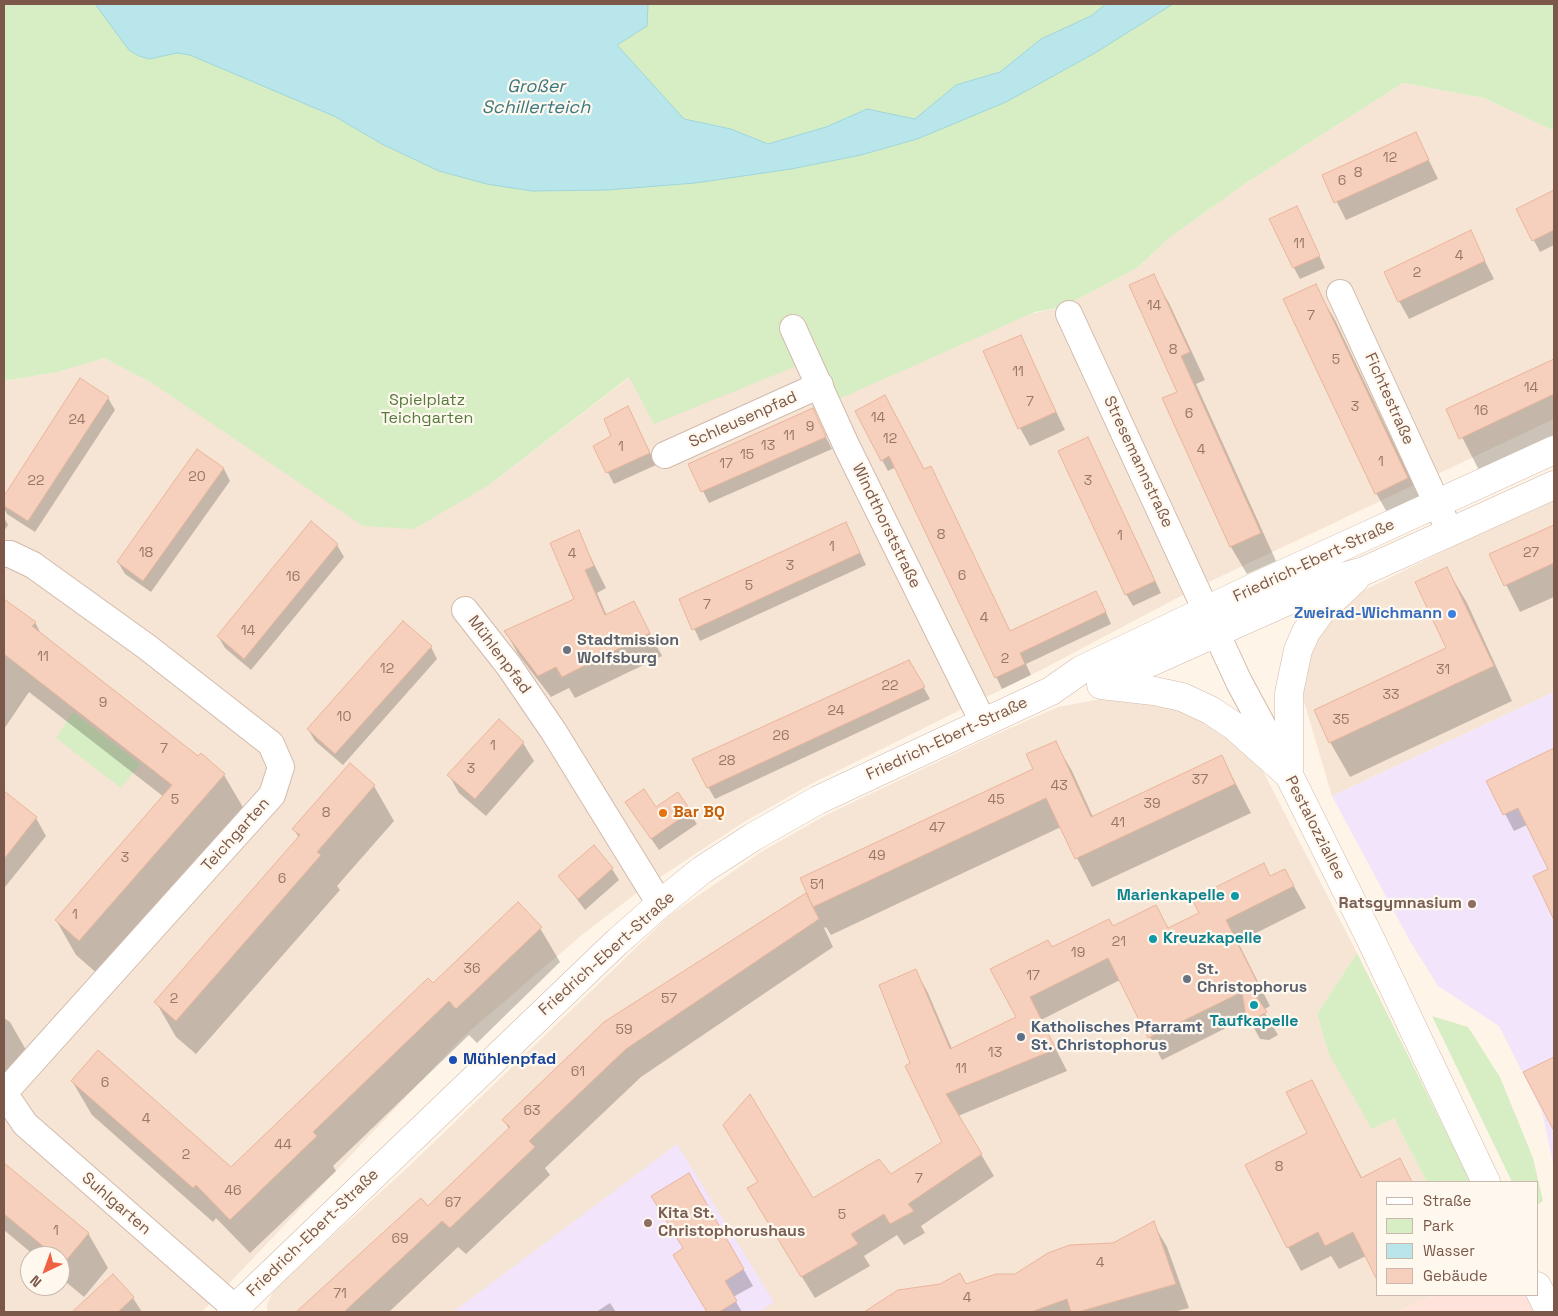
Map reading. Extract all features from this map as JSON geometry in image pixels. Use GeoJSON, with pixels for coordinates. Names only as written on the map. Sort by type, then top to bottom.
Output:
{"type":"FeatureCollection","features":[{"type":"Feature","properties":{"kind":"street","name":"Fichtestraße"},"geometry":{"type":"LineString","coordinates":[[1340,293],[1450,532]]}},
{"type":"Feature","properties":{"kind":"street","name":"Stresemannstraße"},"geometry":{"type":"LineString","coordinates":[[1069,314],[1211,622]]}},
{"type":"Feature","properties":{"kind":"street","name":"Windthorststraße"},"geometry":{"type":"LineString","coordinates":[[793,328],[848,447],[983,722]]}},
{"type":"Feature","properties":{"kind":"street","name":"Schleusenpfad"},"geometry":{"type":"LineString","coordinates":[[665,455],[820,385]]}},
{"type":"Feature","properties":{"kind":"street","name":"Friedrich-Ebert-Straße"},"geometry":{"type":"LineString","coordinates":[[1051,692],[1101,685],[1211,622],[1437,504],[1554,450]]}},
{"type":"Feature","properties":{"kind":"street","name":"Friedrich-Ebert-Straße"},"geometry":{"type":"LineString","coordinates":[[233,1310],[472,1080],[660,904],[702,870],[752,837],[818,800],[1051,692],[1081,670],[1211,622],[1364,571],[1554,485]]}},
{"type":"Feature","properties":{"kind":"street","name":"Teichgarten"},"geometry":{"type":"LineString","coordinates":[[4,554],[10,554],[33,565],[154,653],[271,744],[281,767],[272,795],[4,1093]]}},
{"type":"Feature","properties":{"kind":"street"},"geometry":{"type":"LineString","coordinates":[[1289,775],[1288,693],[1298,650],[1306,632],[1322,610],[1364,571]]}},
{"type":"Feature","properties":{"kind":"street","name":"Mühlenpfad"},"geometry":{"type":"LineString","coordinates":[[465,610],[509,666],[554,732],[660,904]]}},
{"type":"Feature","properties":{"kind":"street","name":"Pestalozziallee"},"geometry":{"type":"LineString","coordinates":[[1211,622],[1239,682],[1289,775],[1370,938],[1486,1181]]}},
{"type":"Feature","properties":{"kind":"street"},"geometry":{"type":"LineString","coordinates":[[1101,685],[1154,691],[1182,698],[1210,710],[1234,726],[1289,775]]}},
{"type":"Feature","properties":{"kind":"street","name":"Suhlgarten"},"geometry":{"type":"LineString","coordinates":[[4,1093],[25,1124],[233,1310]]}},
{"type":"Feature","properties":{"kind":"shaded area"},"geometry":{"type":"Polygon","coordinates":[[[1403,83],[1484,98],[1554,131],[1554,419],[1196,588],[1039,671],[811,784],[744,822],[642,889],[583,934],[463,1037],[202,1312],[4,1312],[4,381],[58,372],[104,358],[152,383],[489,485],[630,377],[810,361],[1063,307],[1137,268],[1168,239],[1246,183],[1403,83]]]}},
{"type":"Feature","properties":{"kind":"shaded area"},"geometry":{"type":"Polygon","coordinates":[[[1554,497],[1554,692],[1332,796],[1297,678],[1332,606],[1554,497]]]}},
{"type":"Feature","properties":{"kind":"shaded area","name":"Ratsgymnasium"},"geometry":{"type":"Polygon","coordinates":[[[1554,692],[1554,1168],[1542,1111],[1499,1026],[1438,986],[1410,941],[1332,796],[1554,692]]]}},
{"type":"Feature","properties":{"kind":"shaded area"},"geometry":{"type":"Polygon","coordinates":[[[1101,699],[1154,699],[1200,714],[1253,752],[1357,953],[1317,1014],[1372,1129],[1394,1118],[1426,1181],[1376,1181],[1376,1296],[1432,1296],[1397,1312],[267,1312],[267,1304],[275,1288],[404,1171],[669,916],[761,852],[826,815],[990,737],[1058,707],[1101,699]]]}},
{"type":"Feature","properties":{"kind":"shaded area","name":"Kita St. Christophorushaus"},"geometry":{"type":"Polygon","coordinates":[[[677,1144],[774,1302],[759,1312],[453,1312],[677,1144]]]}},
{"type":"Feature","properties":{"kind":"shaded area"},"geometry":{"type":"Polygon","coordinates":[[[1432,1296],[1527,1296],[1535,1312],[1397,1312],[1432,1296]]]}},
{"type":"Feature","properties":{"kind":"green space","name":"Spielplatz Teichgarten"},"geometry":{"type":"Polygon","coordinates":[[[4,4],[1554,4],[1554,131],[1484,98],[1403,83],[1246,183],[1168,239],[1137,268],[1063,307],[1035,312],[830,403],[809,361],[654,424],[629,377],[489,485],[414,529],[363,526],[152,383],[104,358],[58,372],[4,381],[4,4]]]}},
{"type":"Feature","properties":{"kind":"green space"},"geometry":{"type":"Polygon","coordinates":[[[73,712],[140,764],[121,788],[56,738],[73,712]]]}},
{"type":"Feature","properties":{"kind":"green space"},"geometry":{"type":"Polygon","coordinates":[[[1357,953],[1471,1181],[1426,1181],[1394,1118],[1372,1129],[1329,1054],[1317,1014],[1357,953]]]}},
{"type":"Feature","properties":{"kind":"green space"},"geometry":{"type":"Polygon","coordinates":[[[1432,1016],[1468,1027],[1500,1077],[1533,1158],[1543,1201],[1538,1204],[1538,1181],[1512,1181],[1432,1016]]]}},
{"type":"Feature","properties":{"kind":"water","name":"Großer Schillerteich"},"geometry":{"type":"Polygon","coordinates":[[[95,4],[648,4],[647,26],[617,45],[684,119],[731,129],[768,144],[826,127],[867,109],[915,119],[956,85],[1000,72],[1041,39],[1091,16],[1106,4],[1173,4],[1095,53],[1006,102],[917,139],[861,155],[791,169],[695,183],[607,190],[532,191],[487,184],[439,171],[382,144],[336,117],[190,55],[177,53],[149,59],[139,56],[129,50],[95,4]]]}},
{"type":"Feature","properties":{"kind":"building"},"geometry":{"type":"Polygon","coordinates":[[[1416,132],[1429,160],[1334,203],[1322,175],[1416,132]]]}},
{"type":"Feature","properties":{"kind":"building"},"geometry":{"type":"Polygon","coordinates":[[[1554,190],[1554,230],[1532,241],[1516,209],[1554,190]]]}},
{"type":"Feature","properties":{"kind":"building"},"geometry":{"type":"Polygon","coordinates":[[[1297,206],[1320,256],[1293,268],[1269,219],[1297,206]]]}},
{"type":"Feature","properties":{"kind":"building"},"geometry":{"type":"Polygon","coordinates":[[[1471,230],[1485,261],[1398,302],[1384,272],[1471,230]]]}},
{"type":"Feature","properties":{"kind":"building"},"geometry":{"type":"Polygon","coordinates":[[[1154,274],[1190,352],[1181,356],[1261,533],[1230,547],[1162,398],[1177,392],[1129,285],[1154,274]]]}},
{"type":"Feature","properties":{"kind":"building"},"geometry":{"type":"Polygon","coordinates":[[[1316,284],[1408,478],[1375,494],[1283,299],[1316,284]]]}},
{"type":"Feature","properties":{"kind":"building"},"geometry":{"type":"Polygon","coordinates":[[[1021,335],[1056,412],[1018,429],[983,351],[1021,335]]]}},
{"type":"Feature","properties":{"kind":"building"},"geometry":{"type":"Polygon","coordinates":[[[1554,359],[1554,394],[1459,439],[1446,409],[1554,359]]]}},
{"type":"Feature","properties":{"kind":"building"},"geometry":{"type":"Polygon","coordinates":[[[80,378],[109,397],[28,521],[4,506],[4,496],[80,378]]]}},
{"type":"Feature","properties":{"kind":"building"},"geometry":{"type":"Polygon","coordinates":[[[885,395],[924,469],[931,466],[1010,631],[1096,591],[1106,612],[1020,653],[1025,664],[995,678],[889,456],[881,461],[855,411],[885,395]]]}},
{"type":"Feature","properties":{"kind":"building"},"geometry":{"type":"Polygon","coordinates":[[[628,406],[650,453],[606,473],[593,446],[611,436],[604,419],[628,406]]]}},
{"type":"Feature","properties":{"kind":"building"},"geometry":{"type":"Polygon","coordinates":[[[813,408],[826,437],[701,492],[688,464],[813,408]]]}},
{"type":"Feature","properties":{"kind":"building"},"geometry":{"type":"Polygon","coordinates":[[[1088,437],[1155,581],[1125,595],[1058,451],[1088,437]]]}},
{"type":"Feature","properties":{"kind":"building"},"geometry":{"type":"Polygon","coordinates":[[[197,449],[224,468],[143,581],[117,562],[197,449]]]}},
{"type":"Feature","properties":{"kind":"building"},"geometry":{"type":"Polygon","coordinates":[[[311,521],[338,544],[244,659],[217,636],[311,521]]]}},
{"type":"Feature","properties":{"kind":"building"},"geometry":{"type":"Polygon","coordinates":[[[846,522],[860,553],[692,630],[679,599],[846,522]]]}},
{"type":"Feature","properties":{"kind":"building"},"geometry":{"type":"Polygon","coordinates":[[[1554,525],[1554,563],[1504,586],[1489,554],[1554,525]]]}},
{"type":"Feature","properties":{"kind":"building","name":"Stadtmission Wolfsburg"},"geometry":{"type":"Polygon","coordinates":[[[579,530],[594,566],[585,570],[605,615],[634,601],[650,633],[562,677],[556,667],[538,676],[504,631],[574,599],[550,543],[579,530]]]}},
{"type":"Feature","properties":{"kind":"building"},"geometry":{"type":"Polygon","coordinates":[[[1447,567],[1494,666],[1329,743],[1314,710],[1446,648],[1415,582],[1447,567]]]}},
{"type":"Feature","properties":{"kind":"building"},"geometry":{"type":"Polygon","coordinates":[[[4,599],[36,622],[32,626],[198,756],[201,753],[225,774],[79,941],[55,920],[172,785],[4,654],[4,599]]]}},
{"type":"Feature","properties":{"kind":"building"},"geometry":{"type":"Polygon","coordinates":[[[403,621],[432,646],[335,754],[307,729],[403,621]]]}},
{"type":"Feature","properties":{"kind":"building"},"geometry":{"type":"Polygon","coordinates":[[[909,660],[925,687],[707,788],[692,759],[909,660]]]}},
{"type":"Feature","properties":{"kind":"building"},"geometry":{"type":"Polygon","coordinates":[[[499,719],[524,742],[475,799],[447,775],[499,719]]]}},
{"type":"Feature","properties":{"kind":"building"},"geometry":{"type":"Polygon","coordinates":[[[1056,741],[1091,817],[1222,755],[1235,784],[1075,859],[1046,798],[813,907],[800,878],[1033,769],[1026,754],[1056,741]]]}},
{"type":"Feature","properties":{"kind":"building"},"geometry":{"type":"Polygon","coordinates":[[[1554,748],[1554,920],[1533,876],[1548,869],[1518,808],[1503,815],[1486,781],[1554,748]]]}},
{"type":"Feature","properties":{"kind":"building"},"geometry":{"type":"Polygon","coordinates":[[[350,763],[375,785],[317,852],[321,855],[176,1021],[154,1002],[300,835],[292,829],[350,763]]]}},
{"type":"Feature","properties":{"kind":"building"},"geometry":{"type":"Polygon","coordinates":[[[644,789],[656,807],[678,792],[691,811],[651,839],[625,802],[644,789]]]}},
{"type":"Feature","properties":{"kind":"building"},"geometry":{"type":"Polygon","coordinates":[[[4,791],[37,817],[4,859],[4,791]]]}},
{"type":"Feature","properties":{"kind":"building"},"geometry":{"type":"Polygon","coordinates":[[[594,845],[613,868],[578,899],[558,876],[594,845]]]}},
{"type":"Feature","properties":{"kind":"building"},"geometry":{"type":"Polygon","coordinates":[[[1264,863],[1270,876],[1285,869],[1294,886],[1226,920],[1258,984],[1250,988],[1267,1012],[1256,1018],[1246,1017],[1242,992],[1148,1038],[1108,958],[1030,997],[1056,1049],[946,1094],[982,1154],[908,1204],[914,1211],[890,1224],[884,1214],[851,1234],[858,1244],[801,1277],[747,1188],[758,1182],[723,1125],[750,1094],[813,1198],[879,1159],[891,1174],[942,1142],[905,1066],[910,1063],[879,985],[916,969],[950,1049],[1016,1017],[990,969],[1048,940],[1052,947],[1109,919],[1113,926],[1156,905],[1168,928],[1199,913],[1192,899],[1264,863]]]}},
{"type":"Feature","properties":{"kind":"building"},"geometry":{"type":"Polygon","coordinates":[[[806,893],[819,919],[626,1049],[529,1141],[535,1147],[450,1228],[442,1221],[344,1312],[296,1312],[421,1198],[428,1206],[510,1127],[502,1120],[604,1022],[806,893]]]}},
{"type":"Feature","properties":{"kind":"building"},"geometry":{"type":"Polygon","coordinates":[[[518,902],[542,927],[456,1009],[449,1001],[313,1132],[317,1136],[230,1220],[196,1185],[193,1188],[71,1081],[98,1050],[231,1167],[428,978],[433,983],[518,902]]]}},
{"type":"Feature","properties":{"kind":"building"},"geometry":{"type":"Polygon","coordinates":[[[1554,1057],[1554,1131],[1523,1072],[1554,1057]]]}},
{"type":"Feature","properties":{"kind":"building"},"geometry":{"type":"Polygon","coordinates":[[[1312,1080],[1361,1178],[1400,1158],[1412,1181],[1376,1181],[1376,1278],[1353,1232],[1325,1246],[1318,1232],[1287,1248],[1245,1165],[1307,1133],[1286,1092],[1312,1080]]]}},
{"type":"Feature","properties":{"kind":"building"},"geometry":{"type":"Polygon","coordinates":[[[4,1163],[89,1233],[70,1256],[70,1246],[43,1246],[4,1214],[4,1163]]]}},
{"type":"Feature","properties":{"kind":"building"},"geometry":{"type":"Polygon","coordinates":[[[689,1173],[744,1269],[725,1281],[737,1301],[719,1312],[707,1312],[673,1255],[683,1248],[651,1196],[689,1173]]]}},
{"type":"Feature","properties":{"kind":"building"},"geometry":{"type":"Polygon","coordinates":[[[1154,1221],[1176,1284],[1078,1312],[1071,1312],[1067,1299],[1031,1312],[864,1312],[898,1290],[940,1284],[960,1273],[966,1284],[996,1274],[1015,1274],[1048,1253],[1070,1245],[1113,1243],[1154,1221]]]}},
{"type":"Feature","properties":{"kind":"building"},"geometry":{"type":"Polygon","coordinates":[[[113,1274],[134,1297],[118,1312],[72,1312],[113,1274]]]}},
{"type":"Feature","properties":{"kind":"place","name":"Zweirad-Wichmann"},"geometry":{"type":"Point","coordinates":[1452,614]}},
{"type":"Feature","properties":{"kind":"place","name":"Stadtmission Wolfsburg"},"geometry":{"type":"Point","coordinates":[567,650]}},
{"type":"Feature","properties":{"kind":"place","name":"Bar BQ"},"geometry":{"type":"Point","coordinates":[663,813]}},
{"type":"Feature","properties":{"kind":"place","name":"Marienkapelle"},"geometry":{"type":"Point","coordinates":[1235,896]}},
{"type":"Feature","properties":{"kind":"place","name":"Ratsgymnasium"},"geometry":{"type":"Point","coordinates":[1472,904]}},
{"type":"Feature","properties":{"kind":"place","name":"Kreuzkapelle"},"geometry":{"type":"Point","coordinates":[1153,939]}},
{"type":"Feature","properties":{"kind":"place","name":"St. Christophorus"},"geometry":{"type":"Point","coordinates":[1187,979]}},
{"type":"Feature","properties":{"kind":"place","name":"Taufkapelle"},"geometry":{"type":"Point","coordinates":[1254,1005]}},
{"type":"Feature","properties":{"kind":"place","name":"Katholisches Pfarramt St. Christophorus"},"geometry":{"type":"Point","coordinates":[1021,1037]}},
{"type":"Feature","properties":{"kind":"place","name":"Mühlenpfad"},"geometry":{"type":"Point","coordinates":[453,1060]}},
{"type":"Feature","properties":{"kind":"place","name":"Kita St. Christophorushaus"},"geometry":{"type":"Point","coordinates":[648,1223]}}]}
